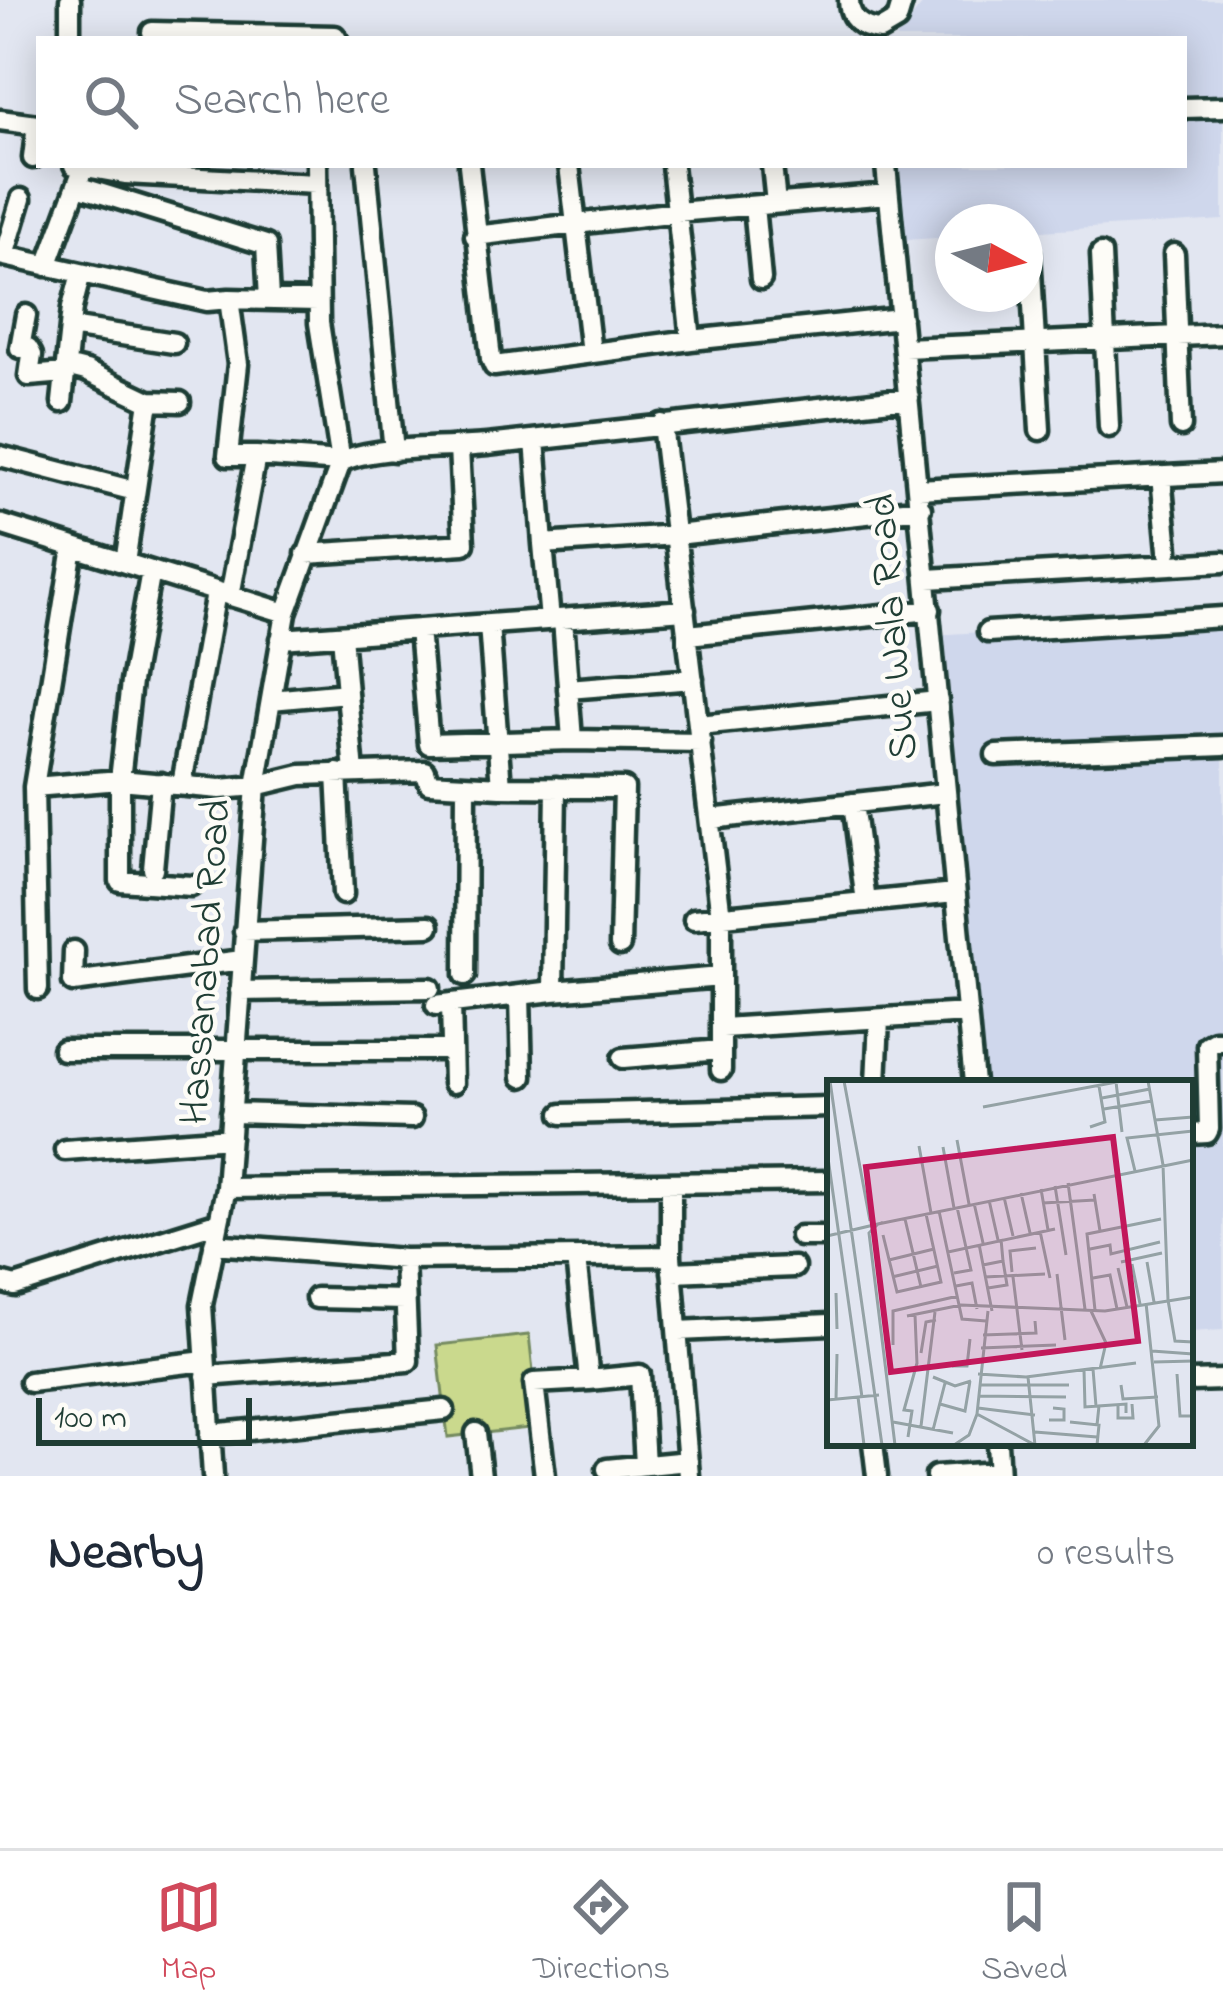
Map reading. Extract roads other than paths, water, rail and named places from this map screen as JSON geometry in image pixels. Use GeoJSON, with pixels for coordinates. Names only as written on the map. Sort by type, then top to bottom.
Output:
{"type":"FeatureCollection","features":[{"type":"Feature","properties":{"kind":"street"},"geometry":{"type":"LineString","coordinates":[[70,0],[70,36]]}},
{"type":"Feature","properties":{"kind":"street"},"geometry":{"type":"LineString","coordinates":[[849,0],[859,24],[880,34],[897,20],[903,0]]}},
{"type":"Feature","properties":{"kind":"street"},"geometry":{"type":"LineString","coordinates":[[152,32],[335,36]]}},
{"type":"Feature","properties":{"kind":"street"},"geometry":{"type":"LineString","coordinates":[[1187,108],[1223,106]]}},
{"type":"Feature","properties":{"kind":"street"},"geometry":{"type":"LineString","coordinates":[[0,120],[36,125]]}},
{"type":"Feature","properties":{"kind":"street"},"geometry":{"type":"LineString","coordinates":[[366,168],[394,452]]}},
{"type":"Feature","properties":{"kind":"street"},"geometry":{"type":"LineString","coordinates":[[469,168],[494,366],[901,318]]}},
{"type":"Feature","properties":{"kind":"street"},"geometry":{"type":"LineString","coordinates":[[568,168],[591,353]]}},
{"type":"Feature","properties":{"kind":"street"},"geometry":{"type":"LineString","coordinates":[[671,168],[691,340]]}},
{"type":"Feature","properties":{"kind":"street"},"geometry":{"type":"LineString","coordinates":[[772,168],[776,203]]}},
{"type":"Feature","properties":{"kind":"street","name":"Sue Wala Road"},"geometry":{"type":"LineString","coordinates":[[886,168],[974,1080]]}},
{"type":"Feature","properties":{"kind":"street"},"geometry":{"type":"LineString","coordinates":[[78,173],[316,174],[318,301],[340,462]]}},
{"type":"Feature","properties":{"kind":"street"},"geometry":{"type":"LineString","coordinates":[[47,266],[78,173]]}},
{"type":"Feature","properties":{"kind":"street"},"geometry":{"type":"LineString","coordinates":[[78,173],[266,245],[269,299]]}},
{"type":"Feature","properties":{"kind":"street"},"geometry":{"type":"LineString","coordinates":[[476,236],[888,194]]}},
{"type":"Feature","properties":{"kind":"street"},"geometry":{"type":"LineString","coordinates":[[21,199],[2,256],[207,302],[318,301]]}},
{"type":"Feature","properties":{"kind":"street"},"geometry":{"type":"LineString","coordinates":[[754,206],[761,279]]}},
{"type":"Feature","properties":{"kind":"street"},"geometry":{"type":"LineString","coordinates":[[1101,254],[1109,427]]}},
{"type":"Feature","properties":{"kind":"street"},"geometry":{"type":"LineString","coordinates":[[1174,254],[1181,426]]}},
{"type":"Feature","properties":{"kind":"street"},"geometry":{"type":"LineString","coordinates":[[62,402],[81,273]]}},
{"type":"Feature","properties":{"kind":"street"},"geometry":{"type":"LineString","coordinates":[[229,299],[238,364],[228,456],[340,462],[394,452],[909,398]]}},
{"type":"Feature","properties":{"kind":"street"},"geometry":{"type":"LineString","coordinates":[[1033,312],[1040,430]]}},
{"type":"Feature","properties":{"kind":"street"},"geometry":{"type":"LineString","coordinates":[[26,315],[20,347],[32,355],[29,376],[86,371],[149,401],[180,402]]}},
{"type":"Feature","properties":{"kind":"street"},"geometry":{"type":"LineString","coordinates":[[70,327],[174,343]]}},
{"type":"Feature","properties":{"kind":"street"},"geometry":{"type":"LineString","coordinates":[[904,348],[1223,334]]}},
{"type":"Feature","properties":{"kind":"street"},"geometry":{"type":"LineString","coordinates":[[125,563],[149,401]]}},
{"type":"Feature","properties":{"kind":"street"},"geometry":{"type":"LineString","coordinates":[[623,1058],[722,1060],[721,916],[662,424]]}},
{"type":"Feature","properties":{"kind":"street"},"geometry":{"type":"LineString","coordinates":[[535,440],[543,544],[572,740]]}},
{"type":"Feature","properties":{"kind":"street"},"geometry":{"type":"LineString","coordinates":[[307,554],[464,544],[459,448]]}},
{"type":"Feature","properties":{"kind":"street"},"geometry":{"type":"LineString","coordinates":[[0,456],[135,491]]}},
{"type":"Feature","properties":{"kind":"street"},"geometry":{"type":"LineString","coordinates":[[182,784],[256,456]]}},
{"type":"Feature","properties":{"kind":"street","name":"Hassanabad Road"},"geometry":{"type":"LineString","coordinates":[[212,1476],[202,1305],[226,1188],[256,786],[286,613],[340,462]]}},
{"type":"Feature","properties":{"kind":"street"},"geometry":{"type":"LineString","coordinates":[[543,544],[676,535],[920,498],[1223,473]]}},
{"type":"Feature","properties":{"kind":"street"},"geometry":{"type":"LineString","coordinates":[[1161,476],[1168,550]]}},
{"type":"Feature","properties":{"kind":"street"},"geometry":{"type":"LineString","coordinates":[[0,524],[286,613]]}},
{"type":"Feature","properties":{"kind":"street"},"geometry":{"type":"LineString","coordinates":[[38,989],[34,787],[73,547]]}},
{"type":"Feature","properties":{"kind":"street"},"geometry":{"type":"LineString","coordinates":[[928,579],[1223,562]]}},
{"type":"Feature","properties":{"kind":"street"},"geometry":{"type":"LineString","coordinates":[[151,571],[120,780],[120,881],[190,886]]}},
{"type":"Feature","properties":{"kind":"street"},"geometry":{"type":"LineString","coordinates":[[281,639],[685,610]]}},
{"type":"Feature","properties":{"kind":"street"},"geometry":{"type":"LineString","coordinates":[[688,635],[930,610]]}},
{"type":"Feature","properties":{"kind":"street"},"geometry":{"type":"LineString","coordinates":[[988,632],[1223,617]]}},
{"type":"Feature","properties":{"kind":"street"},"geometry":{"type":"LineString","coordinates":[[489,624],[501,787]]}},
{"type":"Feature","properties":{"kind":"street"},"geometry":{"type":"LineString","coordinates":[[419,629],[429,743],[700,734],[938,701]]}},
{"type":"Feature","properties":{"kind":"street"},"geometry":{"type":"LineString","coordinates":[[342,634],[347,693],[343,894]]}},
{"type":"Feature","properties":{"kind":"street"},"geometry":{"type":"LineString","coordinates":[[568,689],[693,679]]}},
{"type":"Feature","properties":{"kind":"street"},"geometry":{"type":"LineString","coordinates":[[271,700],[347,693]]}},
{"type":"Feature","properties":{"kind":"street"},"geometry":{"type":"LineString","coordinates":[[996,755],[1223,746]]}},
{"type":"Feature","properties":{"kind":"street"},"geometry":{"type":"LineString","coordinates":[[34,787],[120,780],[220,789],[301,775],[425,771],[429,783],[624,788],[620,945]]}},
{"type":"Feature","properties":{"kind":"street"},"geometry":{"type":"LineString","coordinates":[[153,868],[161,783]]}},
{"type":"Feature","properties":{"kind":"street"},"geometry":{"type":"LineString","coordinates":[[465,976],[466,786]]}},
{"type":"Feature","properties":{"kind":"street"},"geometry":{"type":"LineString","coordinates":[[553,991],[556,788]]}},
{"type":"Feature","properties":{"kind":"street"},"geometry":{"type":"LineString","coordinates":[[710,819],[945,793]]}},
{"type":"Feature","properties":{"kind":"street"},"geometry":{"type":"LineString","coordinates":[[854,803],[866,902]]}},
{"type":"Feature","properties":{"kind":"street"},"geometry":{"type":"LineString","coordinates":[[694,919],[955,893]]}},
{"type":"Feature","properties":{"kind":"street"},"geometry":{"type":"LineString","coordinates":[[244,932],[429,926]]}},
{"type":"Feature","properties":{"kind":"street"},"geometry":{"type":"LineString","coordinates":[[74,951],[73,982],[242,961]]}},
{"type":"Feature","properties":{"kind":"street"},"geometry":{"type":"LineString","coordinates":[[240,991],[439,998],[721,977]]}},
{"type":"Feature","properties":{"kind":"street"},"geometry":{"type":"LineString","coordinates":[[520,994],[522,1077]]}},
{"type":"Feature","properties":{"kind":"street"},"geometry":{"type":"LineString","coordinates":[[439,998],[452,1050],[453,1083]]}},
{"type":"Feature","properties":{"kind":"street"},"geometry":{"type":"LineString","coordinates":[[722,1028],[967,1013]]}},
{"type":"Feature","properties":{"kind":"street"},"geometry":{"type":"LineString","coordinates":[[876,1080],[879,1019]]}},
{"type":"Feature","properties":{"kind":"street"},"geometry":{"type":"LineString","coordinates":[[1193,1134],[1209,1129],[1208,1045],[1223,1041]]}},
{"type":"Feature","properties":{"kind":"street"},"geometry":{"type":"LineString","coordinates":[[63,1050],[452,1050]]}},
{"type":"Feature","properties":{"kind":"street"},"geometry":{"type":"LineString","coordinates":[[562,1114],[827,1107]]}},
{"type":"Feature","properties":{"kind":"street"},"geometry":{"type":"LineString","coordinates":[[232,1113],[412,1118]]}},
{"type":"Feature","properties":{"kind":"street"},"geometry":{"type":"LineString","coordinates":[[65,1150],[230,1138]]}},
{"type":"Feature","properties":{"kind":"street"},"geometry":{"type":"LineString","coordinates":[[226,1188],[827,1181]]}},
{"type":"Feature","properties":{"kind":"street"},"geometry":{"type":"LineString","coordinates":[[608,1469],[689,1468],[671,1264],[671,1183]]}},
{"type":"Feature","properties":{"kind":"street"},"geometry":{"type":"LineString","coordinates":[[0,1282],[15,1286],[219,1222]]}},
{"type":"Feature","properties":{"kind":"street"},"geometry":{"type":"LineString","coordinates":[[800,1236],[827,1236]]}},
{"type":"Feature","properties":{"kind":"street"},"geometry":{"type":"LineString","coordinates":[[214,1244],[404,1259],[576,1258],[794,1268]]}},
{"type":"Feature","properties":{"kind":"street"},"geometry":{"type":"LineString","coordinates":[[576,1258],[589,1380]]}},
{"type":"Feature","properties":{"kind":"street"},"geometry":{"type":"LineString","coordinates":[[30,1382],[408,1361],[404,1259]]}},
{"type":"Feature","properties":{"kind":"street"},"geometry":{"type":"LineString","coordinates":[[316,1298],[405,1300]]}},
{"type":"Feature","properties":{"kind":"street"},"geometry":{"type":"LineString","coordinates":[[678,1331],[827,1324]]}},
{"type":"Feature","properties":{"kind":"street"},"geometry":{"type":"LineString","coordinates":[[545,1476],[534,1383],[640,1375],[645,1466]]}},
{"type":"Feature","properties":{"kind":"street"},"geometry":{"type":"LineString","coordinates":[[1193,1381],[1223,1380]]}},
{"type":"Feature","properties":{"kind":"street"},"geometry":{"type":"LineString","coordinates":[[210,1434],[444,1410]]}},
{"type":"Feature","properties":{"kind":"street"},"geometry":{"type":"LineString","coordinates":[[476,1433],[481,1476]]}},
{"type":"Feature","properties":{"kind":"street"},"geometry":{"type":"LineString","coordinates":[[874,1446],[877,1476]]}},
{"type":"Feature","properties":{"kind":"street"},"geometry":{"type":"LineString","coordinates":[[936,1476],[999,1474]]}}]}
